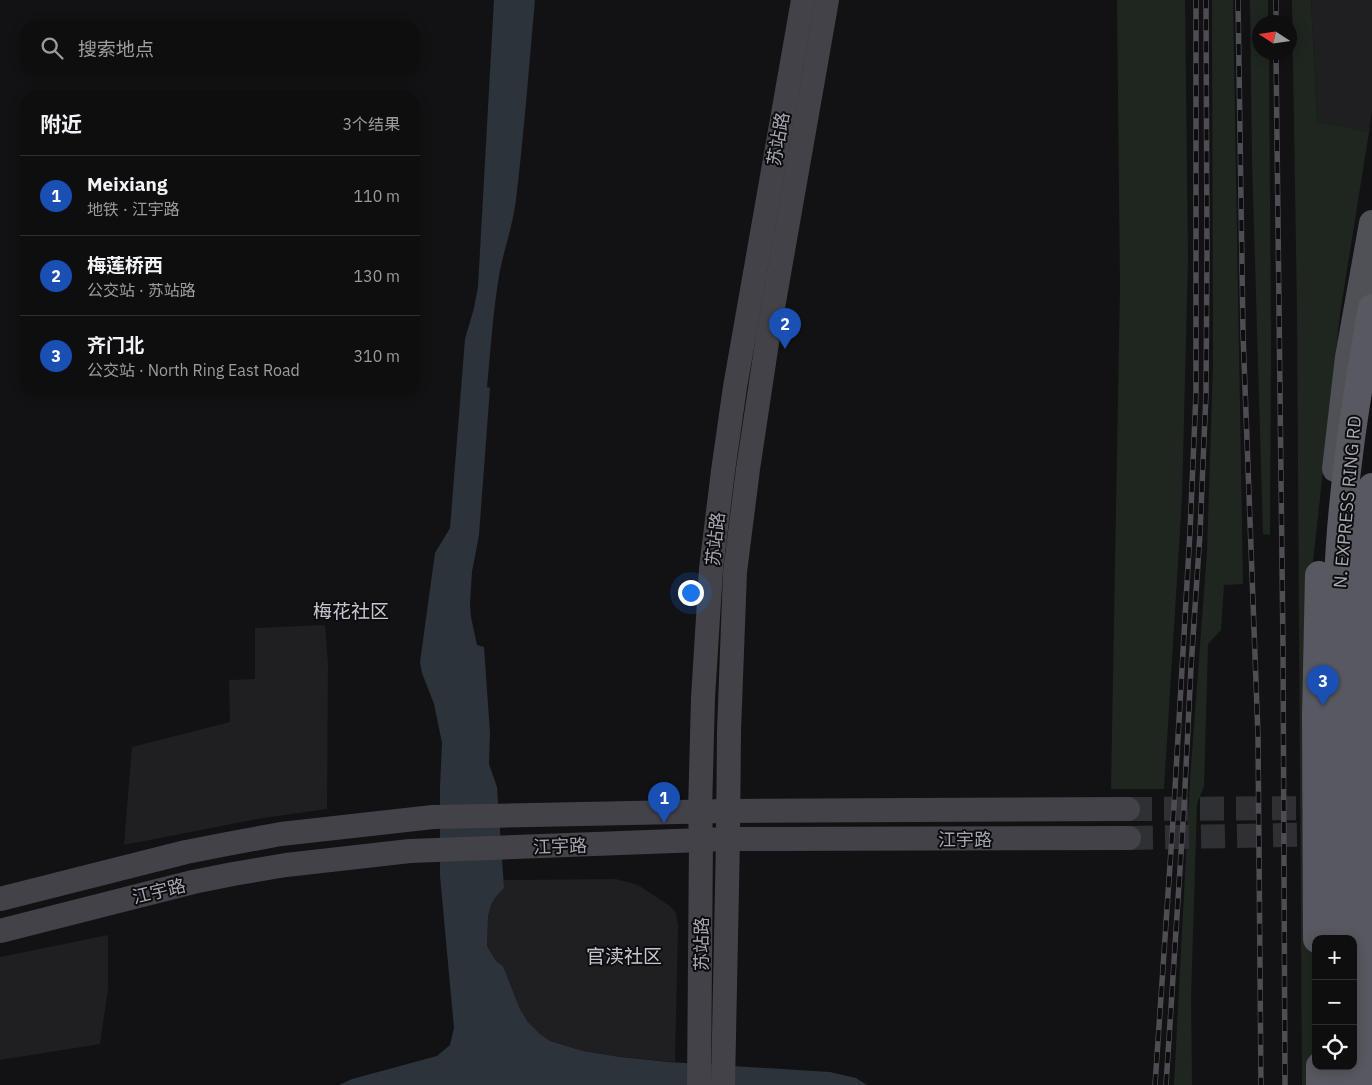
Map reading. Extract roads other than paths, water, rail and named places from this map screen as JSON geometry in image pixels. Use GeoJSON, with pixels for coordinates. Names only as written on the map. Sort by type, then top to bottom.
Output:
{"type":"FeatureCollection","features":[{"type":"Feature","properties":{"kind":"highway","name":"N. EXPRESS RING RD"},"geometry":{"type":"LineString","coordinates":[[1339,935],[1339,545],[1359,382],[1372,308]]}},
{"type":"Feature","properties":{"kind":"highway"},"geometry":{"type":"LineString","coordinates":[[1317,935],[1316,716],[1320,565],[1359,382]]}},
{"type":"Feature","properties":{"kind":"highway","name":"N. EXPRESS RING RD"},"geometry":{"type":"LineString","coordinates":[[1366,1085],[1365,586],[1372,487]]}},
{"type":"Feature","properties":{"kind":"highway"},"geometry":{"type":"LineString","coordinates":[[1320,1070],[1320,1085]]}},
{"type":"Feature","properties":{"kind":"highway"},"geometry":{"type":"LineString","coordinates":[[1340,1070],[1340,1085]]}},
{"type":"Feature","properties":{"kind":"main road","name":"苏站路"},"geometry":{"type":"LineString","coordinates":[[723,1085],[712,1042],[700,812],[703,698],[711,568],[740,358],[803,0]]}},
{"type":"Feature","properties":{"kind":"main road","name":"苏站路"},"geometry":{"type":"LineString","coordinates":[[699,1085],[712,1042],[728,840],[729,731],[735,572],[768,336],[827,0]]}},
{"type":"Feature","properties":{"kind":"main road"},"geometry":{"type":"LineString","coordinates":[[1325,935],[1324,583],[1338,436],[1350,344],[1372,223]]}},
{"type":"Feature","properties":{"kind":"main road","name":"江宇路"},"geometry":{"type":"LineString","coordinates":[[0,899],[186,852],[227,844],[281,834],[433,817],[728,811],[1128,809]]}},
{"type":"Feature","properties":{"kind":"main road","name":"江宇路"},"geometry":{"type":"LineString","coordinates":[[0,931],[184,884],[233,874],[286,865],[410,851],[702,840],[1129,838]]}},
{"type":"Feature","properties":{"kind":"main road"},"geometry":{"type":"LineString","coordinates":[[1326,1070],[1326,1085]]}},
{"type":"Feature","properties":{"kind":"tunnel"},"geometry":{"type":"LineString","coordinates":[[1128,809],[1335,808]]}},
{"type":"Feature","properties":{"kind":"tunnel"},"geometry":{"type":"LineString","coordinates":[[1129,838],[1335,834]]}},
{"type":"Feature","properties":{"kind":"railway"},"geometry":{"type":"LineString","coordinates":[[1155,1085],[1174,806],[1196,393],[1196,0]]}},
{"type":"Feature","properties":{"kind":"railway"},"geometry":{"type":"LineString","coordinates":[[1166,1085],[1200,533],[1206,394],[1206,0]]}},
{"type":"Feature","properties":{"kind":"railway"},"geometry":{"type":"LineString","coordinates":[[1238,0],[1243,333],[1258,736],[1261,1085]]}},
{"type":"Feature","properties":{"kind":"railway"},"geometry":{"type":"LineString","coordinates":[[1276,0],[1276,15]]}},
{"type":"Feature","properties":{"kind":"railway"},"geometry":{"type":"LineString","coordinates":[[1276,60],[1283,647],[1285,1085]]}},
{"type":"Feature","properties":{"kind":"place","name":"梅莲桥西"},"geometry":{"type":"Point","coordinates":[785,349]}},
{"type":"Feature","properties":{"kind":"place","name":"齐门北"},"geometry":{"type":"Point","coordinates":[1323,706]}},
{"type":"Feature","properties":{"kind":"place","name":"Meixiang"},"geometry":{"type":"Point","coordinates":[664,823]}},
{"type":"Feature","properties":{"kind":"district","name":"梅花社区"},"geometry":{"type":"Point","coordinates":[351,611]}},
{"type":"Feature","properties":{"kind":"district","name":"官渎社区"},"geometry":{"type":"Point","coordinates":[624,956]}}]}
